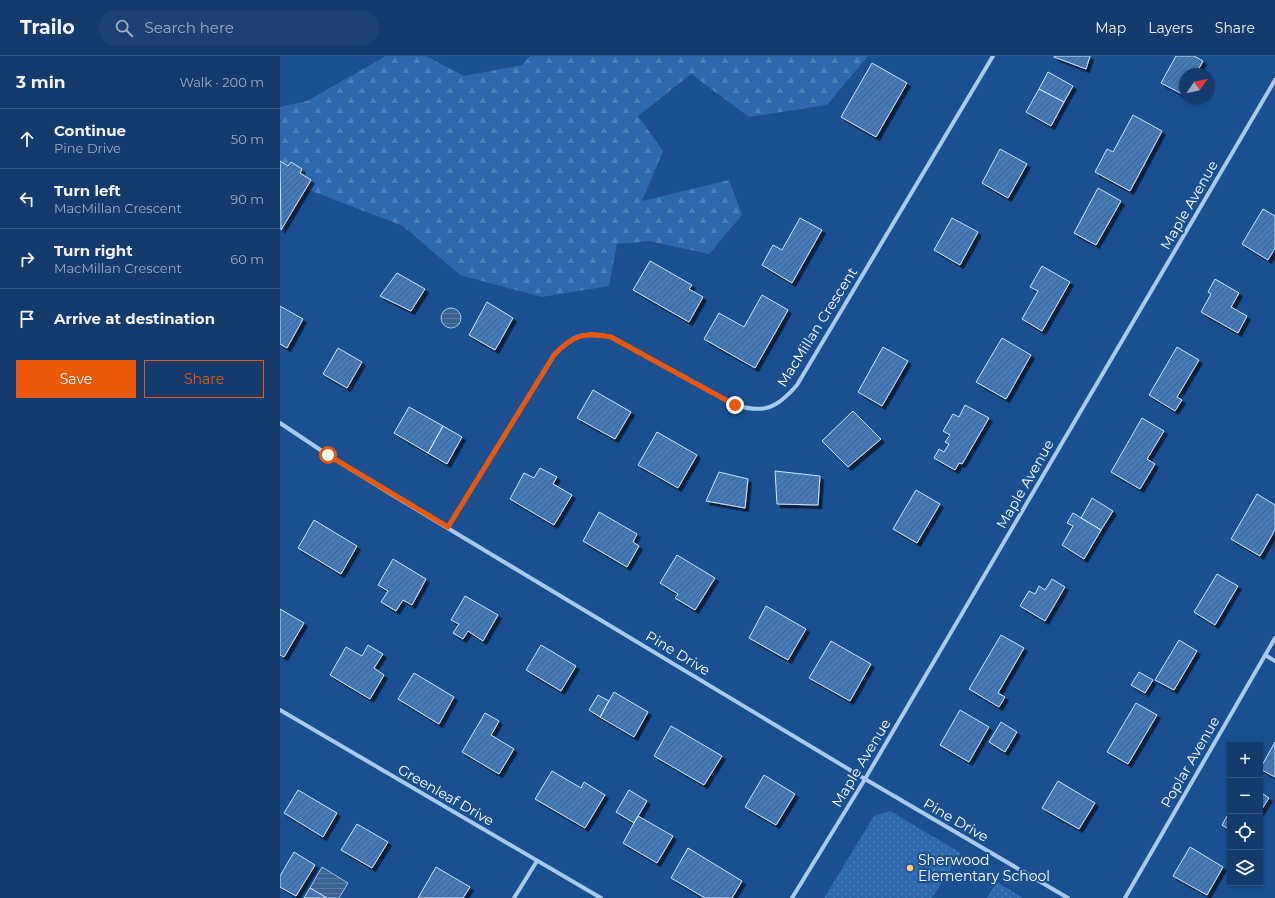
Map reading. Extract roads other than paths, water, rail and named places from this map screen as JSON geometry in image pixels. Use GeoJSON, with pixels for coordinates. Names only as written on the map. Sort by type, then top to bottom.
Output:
{"type":"FeatureCollection","features":[{"type":"Feature","properties":{"kind":"street","name":"MacMillan Crescent"},"geometry":{"type":"LineString","coordinates":[[448,527],[554,355],[564,345],[577,337],[593,333],[611,337],[735,405],[750,409],[768,409],[786,398],[798,385],[993,56]]}},
{"type":"Feature","properties":{"kind":"street","name":"Maple Avenue"},"geometry":{"type":"LineString","coordinates":[[792,898],[865,779],[1275,80]]}},
{"type":"Feature","properties":{"kind":"street","name":"Pine Drive"},"geometry":{"type":"LineString","coordinates":[[280,423],[334,459],[865,779],[1068,898]]}},
{"type":"Feature","properties":{"kind":"street","name":"Poplar Avenue"},"geometry":{"type":"LineString","coordinates":[[1125,898],[1275,638]]}},
{"type":"Feature","properties":{"kind":"street"},"geometry":{"type":"LineString","coordinates":[[1265,655],[1275,661]]}},
{"type":"Feature","properties":{"kind":"street","name":"Greenleaf Drive"},"geometry":{"type":"LineString","coordinates":[[280,710],[601,898]]}},
{"type":"Feature","properties":{"kind":"street"},"geometry":{"type":"LineString","coordinates":[[514,898],[536,861]]}},
{"type":"Feature","properties":{"kind":"place","name":"Sherwood Elementary School"},"geometry":{"type":"Point","coordinates":[910,868]}}]}
